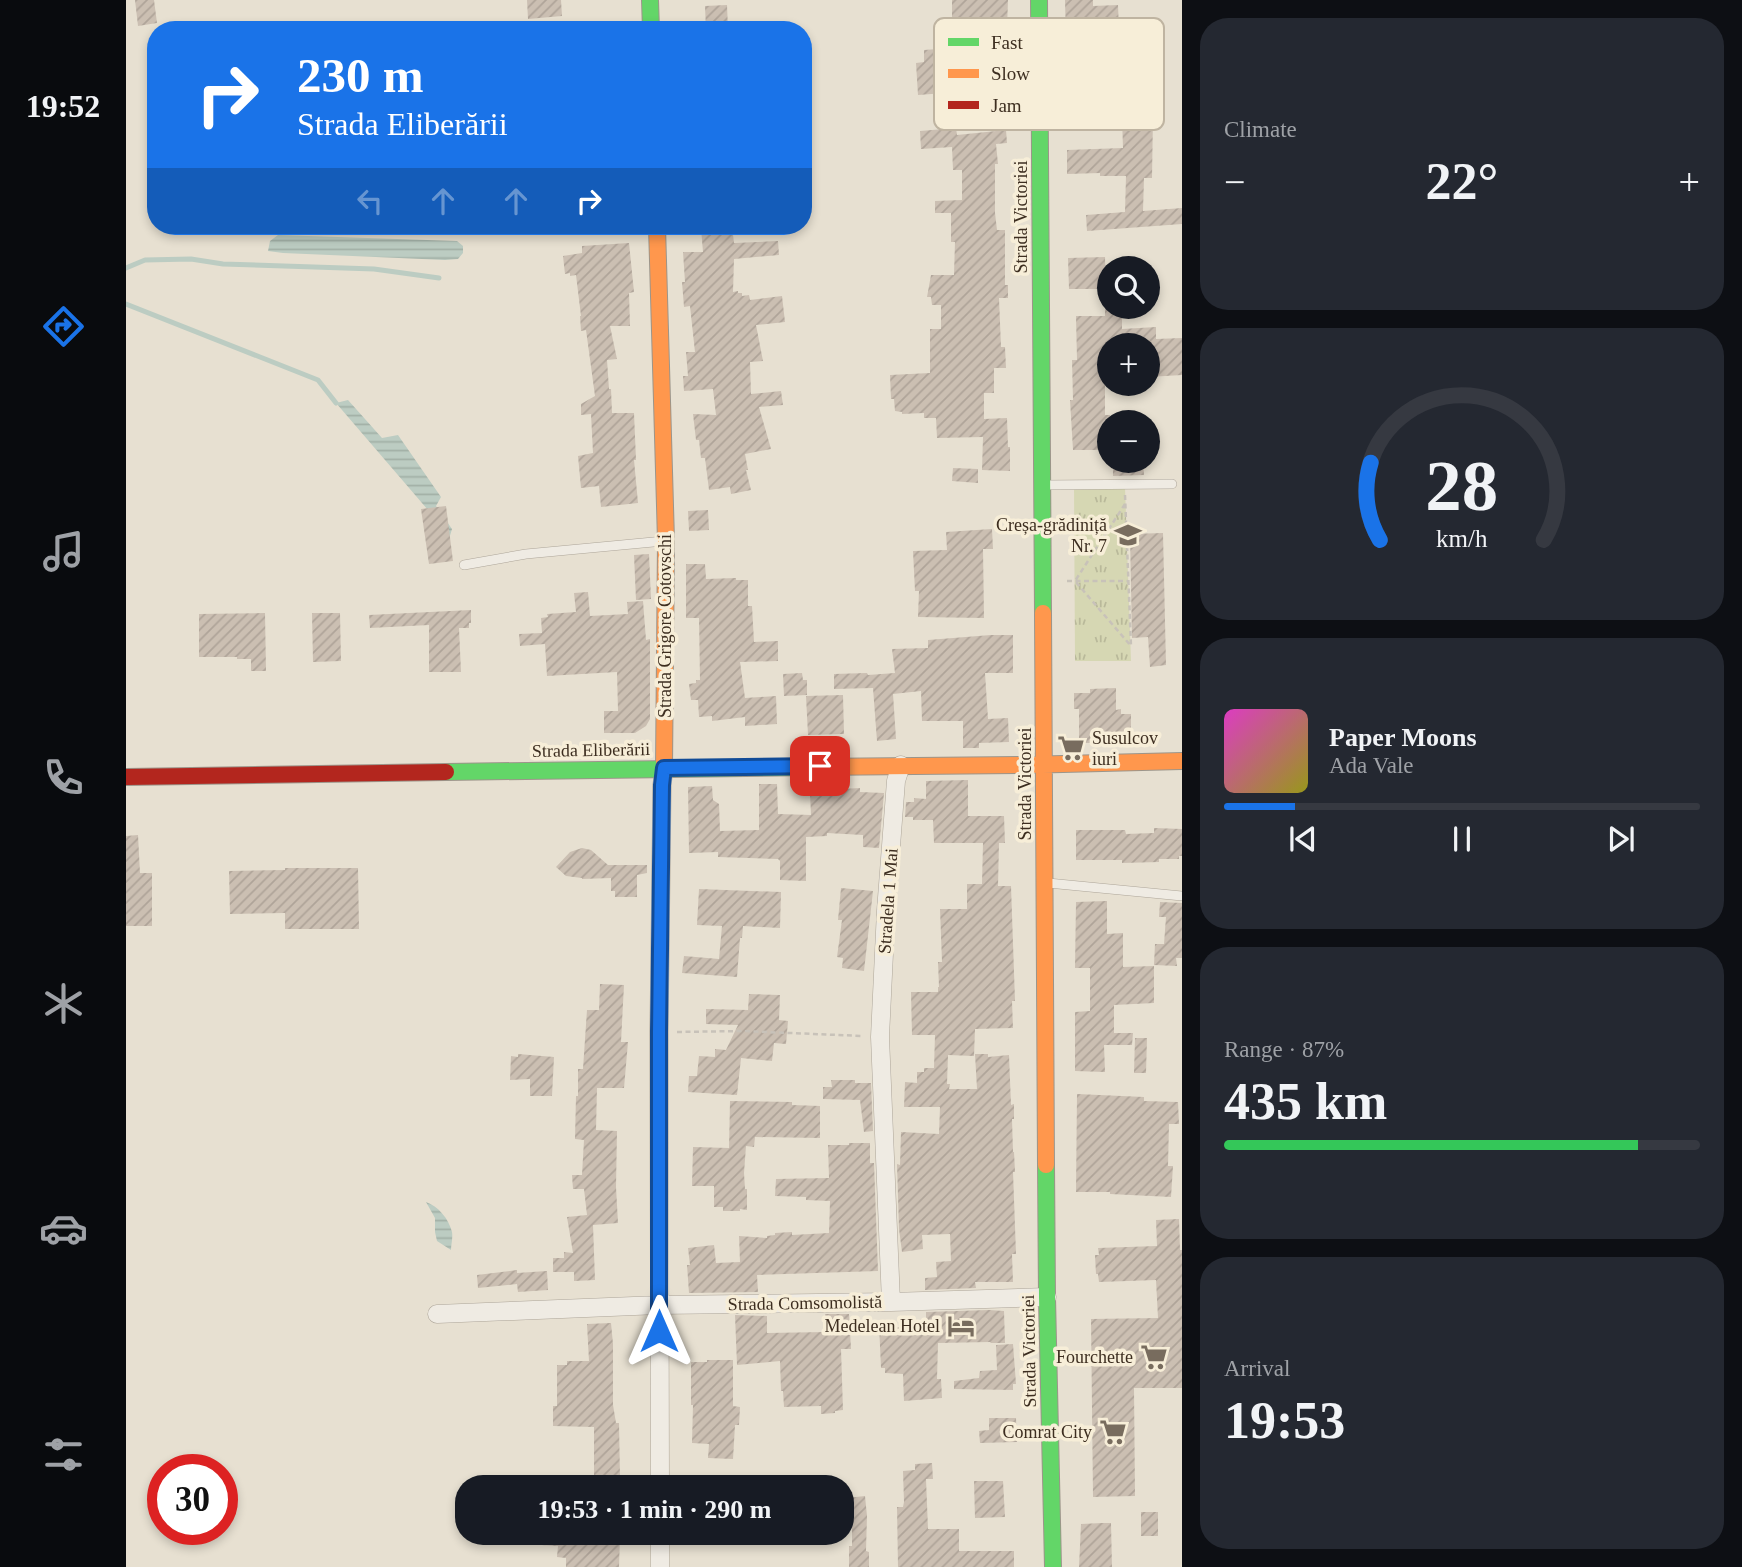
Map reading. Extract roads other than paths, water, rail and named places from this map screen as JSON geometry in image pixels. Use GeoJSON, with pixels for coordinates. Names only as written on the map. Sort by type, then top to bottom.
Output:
{"type":"FeatureCollection","features":[{"type":"Feature","properties":{"kind":"street"},"geometry":{"type":"LineString","coordinates":[[650,0],[650,21]]}},
{"type":"Feature","properties":{"kind":"street","name":"Strada Victoriei"},"geometry":{"type":"LineString","coordinates":[[1039,0],[1039,18]]}},
{"type":"Feature","properties":{"kind":"street","name":"Strada Victoriei"},"geometry":{"type":"LineString","coordinates":[[1040,130],[1047,1297],[1053,1567]]}},
{"type":"Feature","properties":{"kind":"street","name":"Strada Grigore Cotovschi"},"geometry":{"type":"LineString","coordinates":[[657,235],[666,541],[659,1032],[660,1475]]}},
{"type":"Feature","properties":{"kind":"street","name":"Strada Eliberării"},"geometry":{"type":"LineString","coordinates":[[126,777],[1182,761]]}},
{"type":"Feature","properties":{"kind":"street","name":"Stradela 1 Mai"},"geometry":{"type":"LineString","coordinates":[[891,1302],[880,1037],[896,781],[901,765]]}},
{"type":"Feature","properties":{"kind":"street","name":"Strada Comsomolistă"},"geometry":{"type":"LineString","coordinates":[[436,1314],[659,1305],[1047,1297]]}},
{"type":"Feature","properties":{"kind":"street"},"geometry":{"type":"LineString","coordinates":[[660,1545],[660,1567]]}},
{"type":"Feature","properties":{"kind":"lane"},"geometry":{"type":"LineString","coordinates":[[1042,485],[1172,484]]}},
{"type":"Feature","properties":{"kind":"lane"},"geometry":{"type":"LineString","coordinates":[[464,565],[526,554],[666,541]]}},
{"type":"Feature","properties":{"kind":"lane"},"geometry":{"type":"LineString","coordinates":[[1045,883],[1182,896]]}},
{"type":"Feature","properties":{"kind":"waterway"},"geometry":{"type":"LineString","coordinates":[[126,268],[145,260],[191,259],[223,264],[374,269],[439,278]]}},
{"type":"Feature","properties":{"kind":"waterway"},"geometry":{"type":"LineString","coordinates":[[126,304],[318,380],[336,403]]}},
{"type":"Feature","properties":{"kind":"place","name":"Creșa-grădiniță Nr. 7"},"geometry":{"type":"Point","coordinates":[1128,535]}},
{"type":"Feature","properties":{"kind":"place","name":"Susulcov iuri"},"geometry":{"type":"Point","coordinates":[1071,748]}},
{"type":"Feature","properties":{"kind":"place","name":"Medelean Hotel"},"geometry":{"type":"Point","coordinates":[961,1326]}},
{"type":"Feature","properties":{"kind":"place","name":"Fourchette"},"geometry":{"type":"Point","coordinates":[1154,1357]}},
{"type":"Feature","properties":{"kind":"place","name":"Comrat City"},"geometry":{"type":"Point","coordinates":[1113,1432]}}]}
